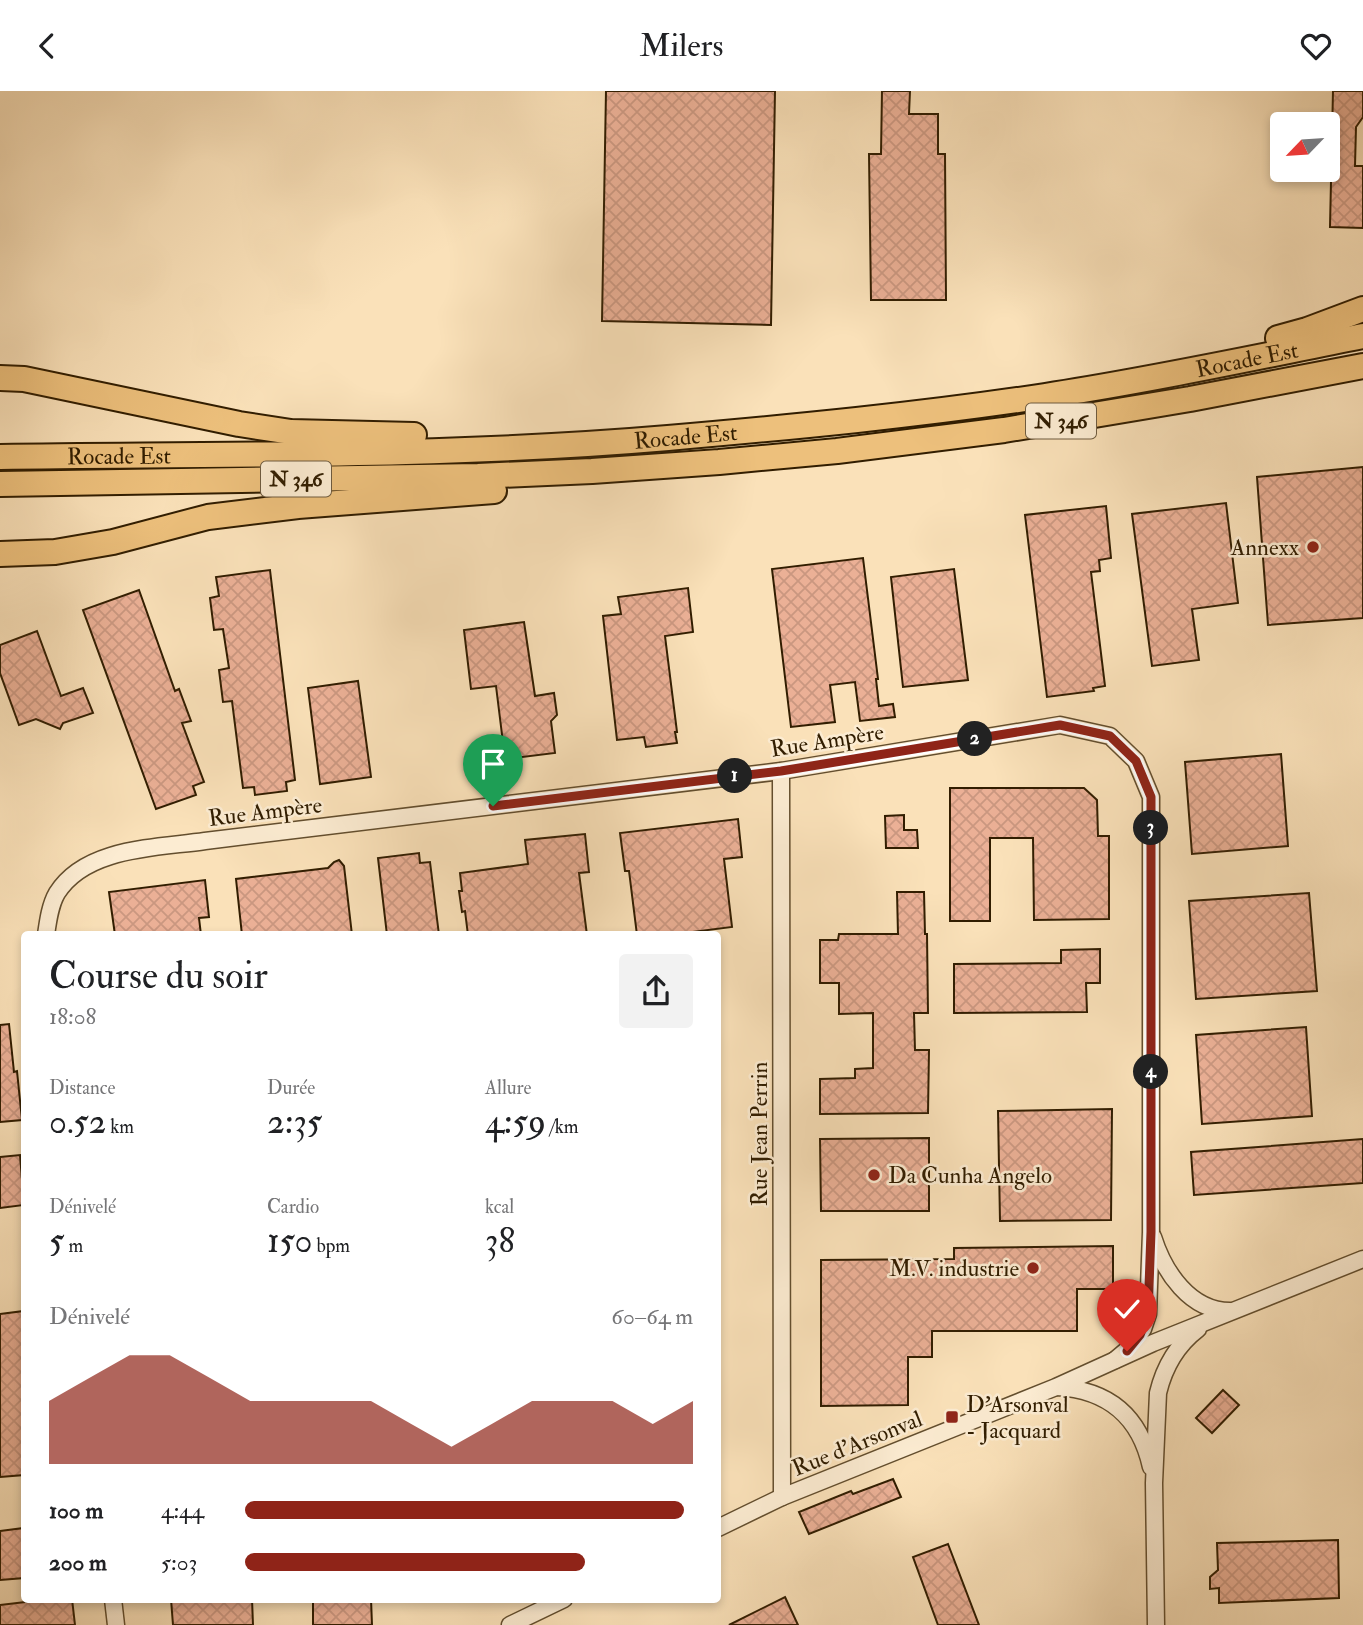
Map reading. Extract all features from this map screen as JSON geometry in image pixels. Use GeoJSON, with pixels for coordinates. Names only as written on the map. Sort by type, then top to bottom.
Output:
{"type":"FeatureCollection","features":[{"type":"Feature","properties":{"kind":"highway"},"geometry":{"type":"LineString","coordinates":[[1229,363],[1264,342],[1307,330],[1363,309]]}},
{"type":"Feature","properties":{"kind":"highway","name":"Rocade Est"},"geometry":{"type":"LineString","coordinates":[[0,457],[394,452],[665,438],[916,414],[1047,395],[1363,336]]}},
{"type":"Feature","properties":{"kind":"highway","name":"Rocade Est"},"geometry":{"type":"LineString","coordinates":[[0,484],[478,476],[592,471],[837,451],[991,432],[1190,399],[1363,366]]}},
{"type":"Feature","properties":{"kind":"highway"},"geometry":{"type":"LineString","coordinates":[[0,378],[24,379],[239,424],[291,432],[492,435],[516,447]]}},
{"type":"Feature","properties":{"kind":"highway"},"geometry":{"type":"LineString","coordinates":[[1283,382],[1311,390],[1363,381]]}},
{"type":"Feature","properties":{"kind":"highway"},"geometry":{"type":"LineString","coordinates":[[0,554],[55,552],[113,542],[208,517],[298,506],[561,487],[592,471]]}},
{"type":"Feature","properties":{"kind":"street","name":"Rue Ampère"},"geometry":{"type":"LineString","coordinates":[[47,931],[50,911],[65,883],[74,873],[114,854],[781,771],[1060,725],[1110,736],[1136,761],[1151,797],[1151,1232],[1148,1314],[1134,1344],[1115,1360]]}},
{"type":"Feature","properties":{"kind":"street","name":"Rue Jean Perrin"},"geometry":{"type":"LineString","coordinates":[[781,771],[782,1497]]}},
{"type":"Feature","properties":{"kind":"street","name":"Rue Ampère"},"geometry":{"type":"LineString","coordinates":[[1151,1232],[1165,1265],[1187,1295],[1213,1309],[1234,1310]]}},
{"type":"Feature","properties":{"kind":"street","name":"Rue d'Arsonval"},"geometry":{"type":"LineString","coordinates":[[721,1527],[782,1497],[1363,1259]]}},
{"type":"Feature","properties":{"kind":"street"},"geometry":{"type":"LineString","coordinates":[[1156,1625],[1154,1483],[1158,1393],[1161,1380],[1181,1344],[1208,1322]]}},
{"type":"Feature","properties":{"kind":"street"},"geometry":{"type":"LineString","coordinates":[[1056,1387],[1072,1388],[1094,1395],[1128,1416],[1141,1437],[1154,1483]]}},
{"type":"Feature","properties":{"kind":"street"},"geometry":{"type":"LineString","coordinates":[[113,1603],[116,1625]]}},
{"type":"Feature","properties":{"kind":"street"},"geometry":{"type":"LineString","coordinates":[[510,1625],[556,1603]]}},
{"type":"Feature","properties":{"kind":"building"},"geometry":{"type":"Polygon","coordinates":[[[606,91],[775,91],[771,325],[602,321],[606,91]]]}},
{"type":"Feature","properties":{"kind":"building"},"geometry":{"type":"Polygon","coordinates":[[[882,91],[910,91],[909,114],[938,114],[938,154],[945,154],[946,300],[871,300],[869,154],[881,154],[882,91]]]}},
{"type":"Feature","properties":{"kind":"building"},"geometry":{"type":"Polygon","coordinates":[[[1333,91],[1363,91],[1363,117],[1356,127],[1355,166],[1363,166],[1363,228],[1330,227],[1331,182],[1340,182],[1340,112],[1333,112],[1333,91]]]}},
{"type":"Feature","properties":{"kind":"building","name":"Annexx"},"geometry":{"type":"Polygon","coordinates":[[[1363,467],[1363,618],[1268,625],[1257,477],[1363,467]]]}},
{"type":"Feature","properties":{"kind":"building"},"geometry":{"type":"Polygon","coordinates":[[[1226,503],[1238,603],[1192,609],[1199,660],[1152,666],[1132,514],[1226,503]]]}},
{"type":"Feature","properties":{"kind":"building"},"geometry":{"type":"Polygon","coordinates":[[[1106,506],[1111,558],[1099,560],[1100,571],[1091,572],[1105,686],[1093,688],[1094,691],[1047,697],[1025,515],[1106,506]]]}},
{"type":"Feature","properties":{"kind":"building"},"geometry":{"type":"Polygon","coordinates":[[[863,558],[879,706],[893,704],[895,717],[860,721],[855,682],[830,685],[835,722],[791,727],[772,569],[863,558]]]}},
{"type":"Feature","properties":{"kind":"building"},"geometry":{"type":"Polygon","coordinates":[[[954,569],[968,680],[903,687],[891,577],[954,569]]]}},
{"type":"Feature","properties":{"kind":"building"},"geometry":{"type":"Polygon","coordinates":[[[270,570],[295,780],[286,782],[287,791],[255,795],[254,787],[243,788],[232,701],[223,702],[219,670],[229,668],[223,629],[214,630],[210,598],[219,596],[216,577],[270,570]]]}},
{"type":"Feature","properties":{"kind":"building"},"geometry":{"type":"Polygon","coordinates":[[[688,588],[693,632],[665,636],[677,743],[646,747],[644,737],[617,740],[603,616],[621,614],[618,597],[688,588]]]}},
{"type":"Feature","properties":{"kind":"building"},"geometry":{"type":"Polygon","coordinates":[[[139,590],[175,691],[179,689],[191,721],[182,723],[204,782],[193,786],[196,795],[156,809],[83,610],[139,590]]]}},
{"type":"Feature","properties":{"kind":"building"},"geometry":{"type":"Polygon","coordinates":[[[524,622],[535,696],[554,693],[557,715],[551,721],[555,753],[505,759],[496,686],[471,689],[464,630],[524,622]]]}},
{"type":"Feature","properties":{"kind":"building"},"geometry":{"type":"Polygon","coordinates":[[[37,631],[61,696],[83,688],[93,713],[63,723],[60,729],[36,719],[19,725],[0,673],[0,645],[37,631]]]}},
{"type":"Feature","properties":{"kind":"building"},"geometry":{"type":"Polygon","coordinates":[[[358,681],[371,777],[320,784],[308,688],[358,681]]]}},
{"type":"Feature","properties":{"kind":"building"},"geometry":{"type":"Polygon","coordinates":[[[1281,754],[1288,846],[1192,854],[1185,762],[1281,754]]]}},
{"type":"Feature","properties":{"kind":"building"},"geometry":{"type":"Polygon","coordinates":[[[950,788],[1084,788],[1097,800],[1098,836],[1109,836],[1109,919],[1034,920],[1033,838],[990,838],[990,921],[950,921],[950,788]]]}},
{"type":"Feature","properties":{"kind":"building"},"geometry":{"type":"Polygon","coordinates":[[[904,815],[904,830],[917,830],[918,848],[886,848],[885,816],[904,815]]]}},
{"type":"Feature","properties":{"kind":"building"},"geometry":{"type":"Polygon","coordinates":[[[738,819],[742,857],[724,859],[732,927],[700,931],[636,931],[629,871],[625,871],[620,833],[738,819]]]}},
{"type":"Feature","properties":{"kind":"building"},"geometry":{"type":"Polygon","coordinates":[[[585,834],[589,872],[579,873],[586,931],[468,931],[459,891],[462,891],[460,873],[528,864],[525,840],[585,834]]]}},
{"type":"Feature","properties":{"kind":"building"},"geometry":{"type":"Polygon","coordinates":[[[419,853],[420,863],[430,862],[439,931],[387,931],[378,858],[419,853]]]}},
{"type":"Feature","properties":{"kind":"building"},"geometry":{"type":"Polygon","coordinates":[[[339,860],[344,866],[352,931],[242,931],[236,879],[328,868],[339,860]]]}},
{"type":"Feature","properties":{"kind":"building"},"geometry":{"type":"Polygon","coordinates":[[[205,880],[209,917],[199,918],[201,931],[114,931],[109,892],[205,880]]]}},
{"type":"Feature","properties":{"kind":"building"},"geometry":{"type":"Polygon","coordinates":[[[897,892],[924,892],[928,1013],[914,1013],[915,1050],[929,1050],[928,1113],[820,1114],[820,1079],[855,1078],[855,1069],[873,1068],[873,1013],[839,1014],[839,983],[820,983],[820,940],[838,940],[839,934],[898,934],[897,892]]]}},
{"type":"Feature","properties":{"kind":"building"},"geometry":{"type":"Polygon","coordinates":[[[1309,893],[1317,991],[1196,999],[1189,901],[1309,893]]]}},
{"type":"Feature","properties":{"kind":"building"},"geometry":{"type":"Polygon","coordinates":[[[1100,949],[1100,983],[1086,983],[1087,1012],[954,1013],[954,964],[1061,963],[1061,950],[1100,949]]]}},
{"type":"Feature","properties":{"kind":"building"},"geometry":{"type":"Polygon","coordinates":[[[9,1024],[14,1072],[17,1071],[21,1120],[0,1122],[0,1025],[9,1024]]]}},
{"type":"Feature","properties":{"kind":"building"},"geometry":{"type":"Polygon","coordinates":[[[1306,1027],[1312,1116],[1202,1124],[1196,1035],[1306,1027]]]}},
{"type":"Feature","properties":{"kind":"building"},"geometry":{"type":"Polygon","coordinates":[[[1112,1109],[1111,1220],[1000,1221],[998,1111],[1112,1109]]]}},
{"type":"Feature","properties":{"kind":"building","name":"Da Cunha Angelo"},"geometry":{"type":"Polygon","coordinates":[[[929,1138],[929,1211],[821,1211],[820,1139],[929,1138]]]}},
{"type":"Feature","properties":{"kind":"building"},"geometry":{"type":"Polygon","coordinates":[[[1363,1139],[1363,1183],[1194,1195],[1191,1152],[1363,1139]]]}},
{"type":"Feature","properties":{"kind":"building"},"geometry":{"type":"Polygon","coordinates":[[[20,1155],[21,1205],[0,1208],[0,1157],[20,1155]]]}},
{"type":"Feature","properties":{"kind":"building"},"geometry":{"type":"Polygon","coordinates":[[[1113,1246],[1113,1289],[1077,1289],[1077,1331],[932,1331],[932,1357],[908,1357],[908,1405],[821,1406],[821,1260],[954,1259],[954,1248],[1113,1246]]]}},
{"type":"Feature","properties":{"kind":"building"},"geometry":{"type":"Polygon","coordinates":[[[21,1311],[21,1475],[0,1477],[0,1314],[21,1311]]]}},
{"type":"Feature","properties":{"kind":"building"},"geometry":{"type":"Polygon","coordinates":[[[1223,1390],[1239,1405],[1212,1433],[1196,1418],[1223,1390]]]}},
{"type":"Feature","properties":{"kind":"building"},"geometry":{"type":"Polygon","coordinates":[[[893,1479],[901,1497],[809,1534],[799,1512],[851,1491],[853,1494],[893,1479]]]}},
{"type":"Feature","properties":{"kind":"building"},"geometry":{"type":"Polygon","coordinates":[[[21,1528],[21,1578],[0,1580],[0,1531],[21,1528]]]}},
{"type":"Feature","properties":{"kind":"building"},"geometry":{"type":"Polygon","coordinates":[[[1338,1540],[1339,1598],[1219,1603],[1219,1588],[1210,1589],[1210,1577],[1218,1570],[1217,1543],[1338,1540]]]}},
{"type":"Feature","properties":{"kind":"building"},"geometry":{"type":"Polygon","coordinates":[[[948,1544],[979,1625],[938,1625],[913,1557],[948,1544]]]}},
{"type":"Feature","properties":{"kind":"building"},"geometry":{"type":"Polygon","coordinates":[[[785,1597],[798,1625],[729,1625],[785,1597]]]}},
{"type":"Feature","properties":{"kind":"building"},"geometry":{"type":"Polygon","coordinates":[[[72,1603],[75,1625],[0,1625],[0,1605],[72,1603]]]}},
{"type":"Feature","properties":{"kind":"building"},"geometry":{"type":"Polygon","coordinates":[[[171,1603],[252,1603],[253,1625],[173,1625],[171,1603]]]}},
{"type":"Feature","properties":{"kind":"building"},"geometry":{"type":"Polygon","coordinates":[[[313,1603],[371,1603],[372,1625],[313,1625],[313,1603]]]}},
{"type":"Feature","properties":{"kind":"place","name":"Annexx"},"geometry":{"type":"Point","coordinates":[1313,547]}},
{"type":"Feature","properties":{"kind":"place","name":"Da Cunha Angelo"},"geometry":{"type":"Point","coordinates":[874,1175]}},
{"type":"Feature","properties":{"kind":"place","name":"M.V. industrie"},"geometry":{"type":"Point","coordinates":[1033,1268]}},
{"type":"Feature","properties":{"kind":"place","name":"D'Arsonval - Jacquard"},"geometry":{"type":"Point","coordinates":[952,1417]}},
{"type":"Feature","properties":{"kind":"route"},"geometry":{"type":"LineString","coordinates":[[493,806],[781,771],[1060,725],[1110,736],[1136,761],[1151,797],[1151,1232],[1148,1314],[1140,1335],[1127,1351]]}}]}
